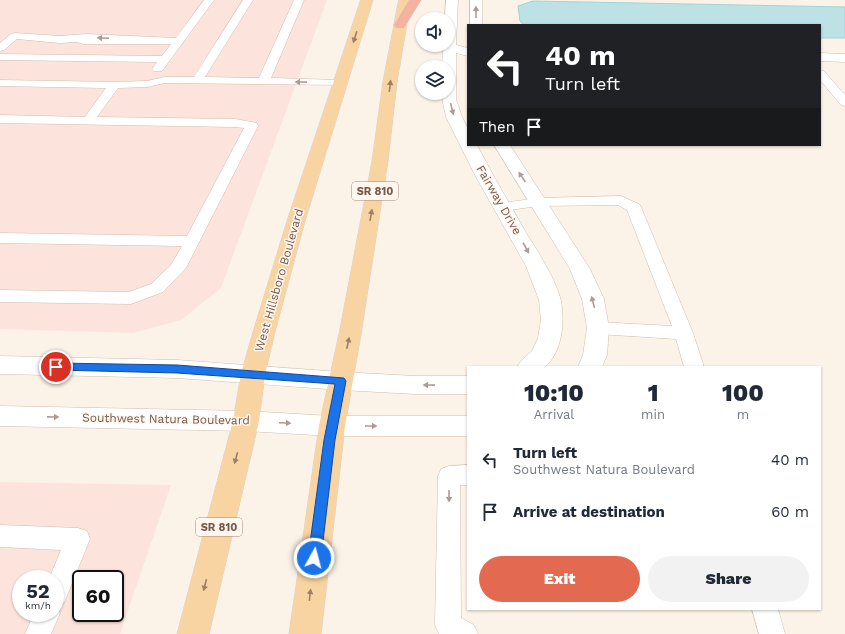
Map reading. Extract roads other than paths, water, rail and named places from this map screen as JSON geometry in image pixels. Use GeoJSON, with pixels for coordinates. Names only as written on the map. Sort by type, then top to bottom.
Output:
{"type":"FeatureCollection","features":[{"type":"Feature","properties":{"kind":"highway"},"geometry":{"type":"LineString","coordinates":[[400,25],[416,0]]}},
{"type":"Feature","properties":{"kind":"main road","name":"West Hillsboro Boulevard"},"geometry":{"type":"LineString","coordinates":[[193,634],[246,421],[253,374],[264,332],[296,221],[368,0]]}},
{"type":"Feature","properties":{"kind":"main road","name":"SR 810"},"geometry":{"type":"LineString","coordinates":[[305,634],[332,426],[379,169],[390,82],[405,0]]}},
{"type":"Feature","properties":{"kind":"street","name":"Fairway Drive"},"geometry":{"type":"LineString","coordinates":[[452,0],[462,48],[448,84],[449,99],[454,117],[467,142]]}},
{"type":"Feature","properties":{"kind":"street"},"geometry":{"type":"LineString","coordinates":[[476,0],[476,24]]}},
{"type":"Feature","properties":{"kind":"street"},"geometry":{"type":"LineString","coordinates":[[821,58],[845,58]]}},
{"type":"Feature","properties":{"kind":"street","name":"Fairway Drive"},"geometry":{"type":"LineString","coordinates":[[469,146],[536,266],[550,300],[552,320],[549,338],[542,356],[529,366]]}},
{"type":"Feature","properties":{"kind":"street"},"geometry":{"type":"LineString","coordinates":[[503,146],[580,270],[593,299],[598,328],[595,356],[590,366]]}},
{"type":"Feature","properties":{"kind":"street"},"geometry":{"type":"LineString","coordinates":[[0,365],[177,369],[341,381],[415,385],[467,385]]}},
{"type":"Feature","properties":{"kind":"street","name":"Southwest Natura Boulevard"},"geometry":{"type":"LineString","coordinates":[[0,416],[246,421],[332,426]]}},
{"type":"Feature","properties":{"kind":"street"},"geometry":{"type":"LineString","coordinates":[[332,426],[467,426]]}},
{"type":"Feature","properties":{"kind":"lane"},"geometry":{"type":"LineString","coordinates":[[147,84],[209,0]]}},
{"type":"Feature","properties":{"kind":"lane"},"geometry":{"type":"LineString","coordinates":[[198,80],[248,0]]}},
{"type":"Feature","properties":{"kind":"lane"},"geometry":{"type":"LineString","coordinates":[[264,81],[299,0]]}},
{"type":"Feature","properties":{"kind":"lane"},"geometry":{"type":"LineString","coordinates":[[0,48],[15,36],[80,39],[83,41],[179,41]]}},
{"type":"Feature","properties":{"kind":"lane"},"geometry":{"type":"LineString","coordinates":[[0,58],[166,60]]}},
{"type":"Feature","properties":{"kind":"lane"},"geometry":{"type":"LineString","coordinates":[[821,74],[845,102]]}},
{"type":"Feature","properties":{"kind":"lane"},"geometry":{"type":"LineString","coordinates":[[0,83],[114,85],[147,84],[165,80],[264,81],[338,89]]}},
{"type":"Feature","properties":{"kind":"lane"},"geometry":{"type":"LineString","coordinates":[[147,84],[167,90],[338,89]]}},
{"type":"Feature","properties":{"kind":"lane"},"geometry":{"type":"LineString","coordinates":[[88,121],[114,85]]}},
{"type":"Feature","properties":{"kind":"lane"},"geometry":{"type":"LineString","coordinates":[[0,119],[235,123],[252,126],[178,268],[157,288],[131,298],[0,296]]}},
{"type":"Feature","properties":{"kind":"lane"},"geometry":{"type":"LineString","coordinates":[[503,207],[538,202],[621,200],[634,207],[684,333],[694,366]]}},
{"type":"Feature","properties":{"kind":"lane"},"geometry":{"type":"LineString","coordinates":[[0,238],[191,241]]}},
{"type":"Feature","properties":{"kind":"lane"},"geometry":{"type":"LineString","coordinates":[[598,328],[684,333]]}},
{"type":"Feature","properties":{"kind":"lane"},"geometry":{"type":"LineString","coordinates":[[465,634],[448,625],[449,476],[467,475]]}},
{"type":"Feature","properties":{"kind":"lane"},"geometry":{"type":"LineString","coordinates":[[0,536],[78,539],[64,572]]}},
{"type":"Feature","properties":{"kind":"lane"},"geometry":{"type":"LineString","coordinates":[[765,610],[772,634]]}},
{"type":"Feature","properties":{"kind":"lane"},"geometry":{"type":"LineString","coordinates":[[38,634],[43,622]]}},
{"type":"Feature","properties":{"kind":"water"},"geometry":{"type":"Polygon","coordinates":[[[533,1],[845,7],[845,38],[821,38],[821,24],[523,24],[520,21],[518,6],[533,1]]]}}]}
